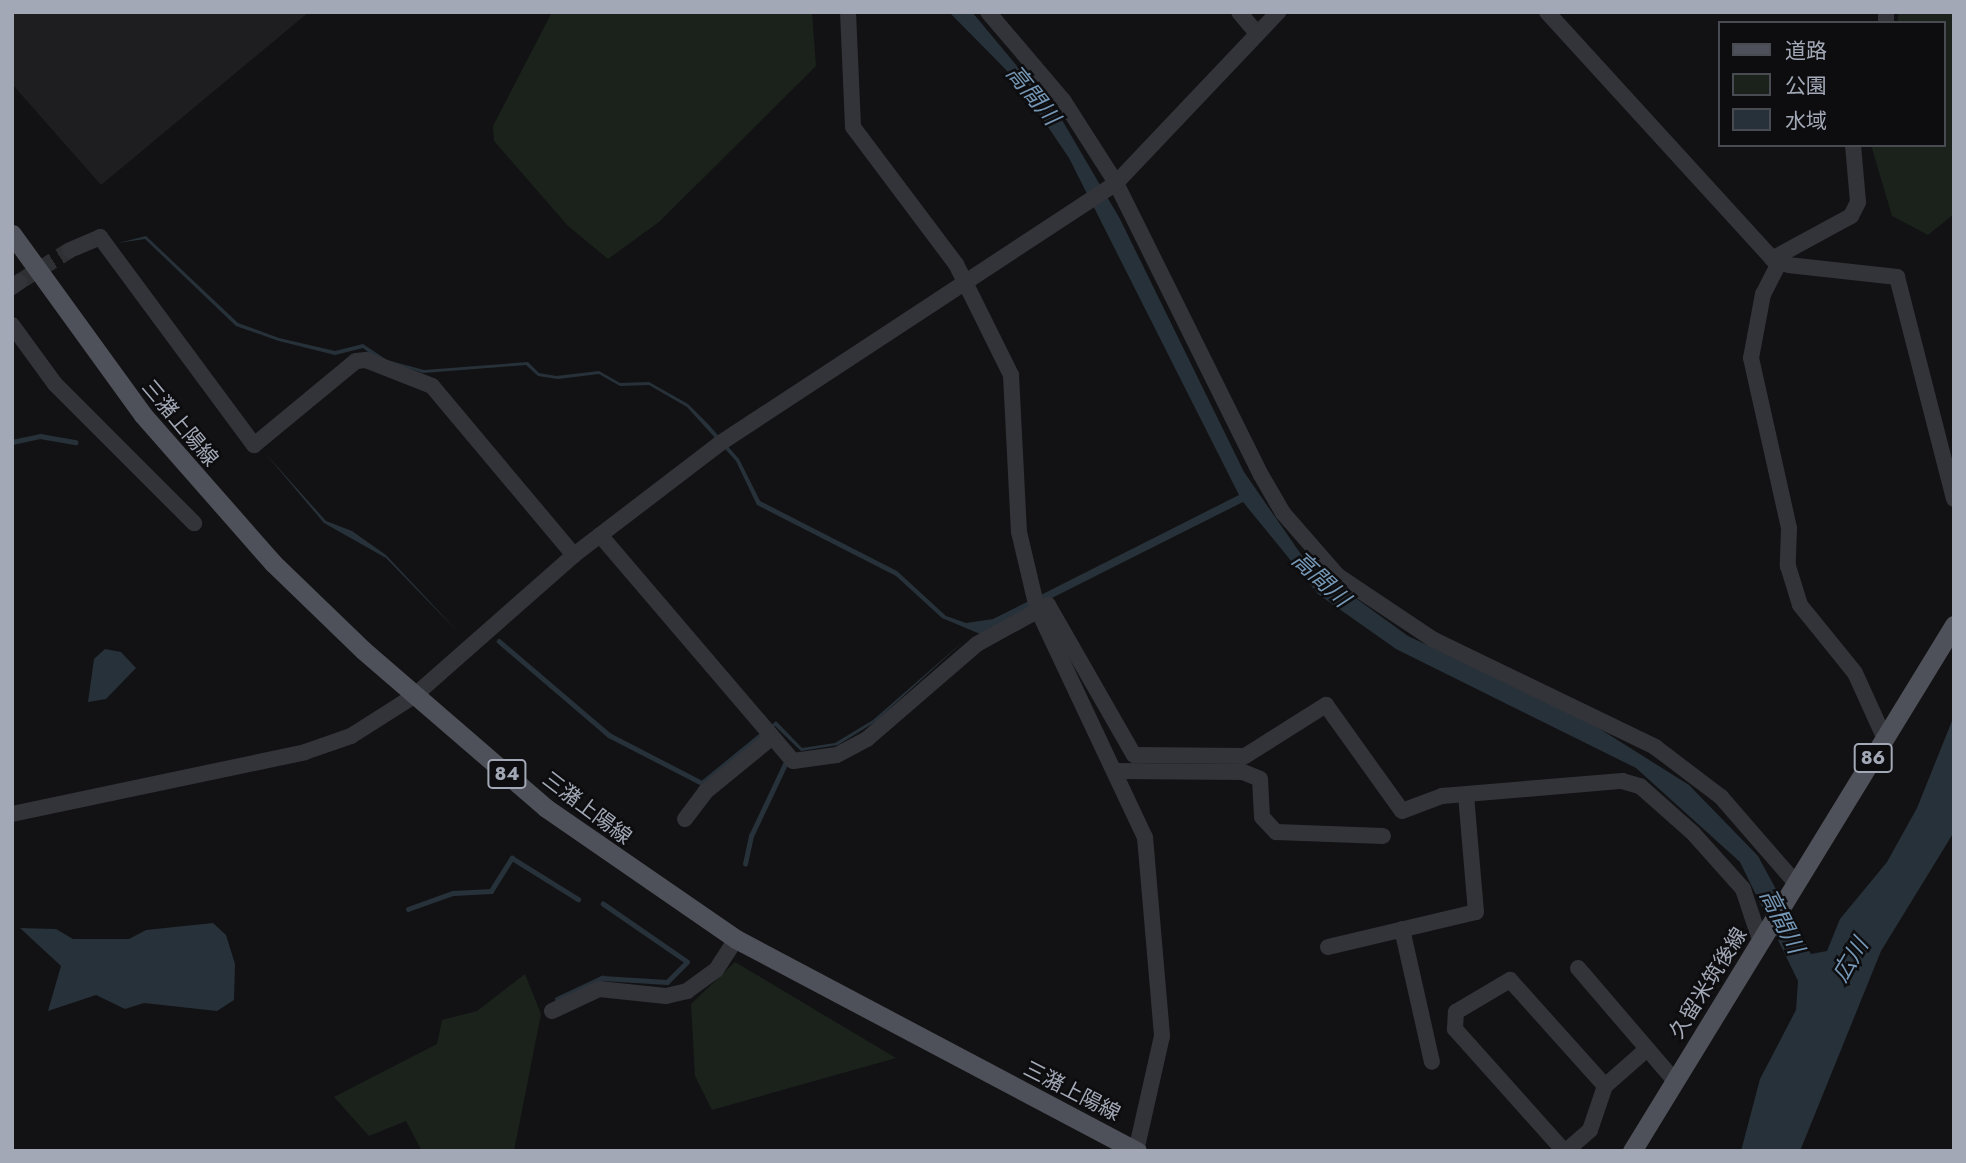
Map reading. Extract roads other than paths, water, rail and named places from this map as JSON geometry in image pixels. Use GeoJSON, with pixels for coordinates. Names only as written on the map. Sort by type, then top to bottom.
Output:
{"type":"FeatureCollection","features":[{"type":"Feature","properties":{"kind":"main road","name":"三潴上陽線"},"geometry":{"type":"LineString","coordinates":[[12,234],[90,346],[209,493],[414,696],[546,808],[736,939],[1136,1151]]}},
{"type":"Feature","properties":{"kind":"main road","name":"久留米筑後線"},"geometry":{"type":"LineString","coordinates":[[1632,1151],[1954,625]]}},
{"type":"Feature","properties":{"kind":"street"},"geometry":{"type":"LineString","coordinates":[[848,12],[853,127],[956,264],[964,285],[1011,375],[1019,532],[1036,606],[1117,771],[1146,837],[1163,996],[1160,1049],[1136,1151]]}},
{"type":"Feature","properties":{"kind":"street"},"geometry":{"type":"LineString","coordinates":[[988,12],[1063,100],[1116,183],[1261,475],[1283,513],[1338,576],[1434,640],[1655,747],[1721,797],[1793,886]]}},
{"type":"Feature","properties":{"kind":"street"},"geometry":{"type":"LineString","coordinates":[[1238,12],[1256,32]]}},
{"type":"Feature","properties":{"kind":"street"},"geometry":{"type":"LineString","coordinates":[[12,814],[305,752],[351,736],[414,696],[574,555],[722,442],[1116,183],[1256,32],[1278,12]]}},
{"type":"Feature","properties":{"kind":"street"},"geometry":{"type":"LineString","coordinates":[[1547,12],[1778,265],[1763,295],[1751,358],[1788,528],[1788,566],[1800,605],[1854,673],[1885,739]]}},
{"type":"Feature","properties":{"kind":"street"},"geometry":{"type":"LineString","coordinates":[[1772,259],[1852,216],[1858,202],[1853,147]]}},
{"type":"Feature","properties":{"kind":"street"},"geometry":{"type":"LineString","coordinates":[[70,250],[100,237],[254,445],[356,361],[366,360],[432,386],[574,555]]}},
{"type":"Feature","properties":{"kind":"street"},"geometry":{"type":"LineString","coordinates":[[1788,265],[1897,277],[1954,499]]}},
{"type":"Feature","properties":{"kind":"street"},"geometry":{"type":"LineString","coordinates":[[12,325],[55,384],[194,523]]}},
{"type":"Feature","properties":{"kind":"street"},"geometry":{"type":"LineString","coordinates":[[600,535],[766,735],[793,761],[837,755],[867,739],[977,644],[1036,606],[1048,605],[1134,755],[1245,756],[1326,705],[1402,811],[1442,796],[1622,781],[1640,786],[1743,889],[1765,936]]}},
{"type":"Feature","properties":{"kind":"street"},"geometry":{"type":"LineString","coordinates":[[685,819],[705,792],[766,735]]}},
{"type":"Feature","properties":{"kind":"street"},"geometry":{"type":"LineString","coordinates":[[1117,771],[1243,772],[1260,779],[1262,817],[1276,832],[1382,836]]}},
{"type":"Feature","properties":{"kind":"street"},"geometry":{"type":"LineString","coordinates":[[1328,947],[1476,912],[1465,795]]}},
{"type":"Feature","properties":{"kind":"street"},"geometry":{"type":"LineString","coordinates":[[1402,929],[1432,1062]]}},
{"type":"Feature","properties":{"kind":"street"},"geometry":{"type":"LineString","coordinates":[[552,1011],[599,989],[666,996],[687,991],[716,970],[736,939]]}},
{"type":"Feature","properties":{"kind":"street"},"geometry":{"type":"LineString","coordinates":[[1578,968],[1674,1080]]}},
{"type":"Feature","properties":{"kind":"street"},"geometry":{"type":"LineString","coordinates":[[1605,1086],[1510,980],[1456,1012],[1455,1029],[1565,1151],[1590,1130],[1605,1086],[1647,1049]]}},
{"type":"Feature","properties":{"kind":"water"},"geometry":{"type":"Polygon","coordinates":[[[949,12],[972,12],[1062,120],[1120,219],[1244,472],[1307,563],[1408,636],[1581,717],[1689,785],[1758,856],[1811,954],[1827,951],[1840,919],[1887,862],[1917,808],[1954,716],[1954,832],[1881,951],[1800,1151],[1741,1151],[1760,1079],[1796,1010],[1798,981],[1740,862],[1636,768],[1396,649],[1318,594],[1243,502],[980,634],[942,618],[896,576],[757,505],[736,461],[687,407],[649,385],[620,386],[599,374],[558,379],[538,376],[526,365],[423,373],[374,357],[363,348],[335,355],[279,341],[236,326],[145,239],[118,243],[146,236],[238,323],[279,338],[335,351],[363,344],[387,360],[424,370],[528,362],[539,373],[556,376],[599,371],[620,383],[649,382],[688,404],[708,424],[739,459],[760,501],[897,571],[946,616],[966,623],[993,619],[1239,495],[1069,158],[1017,81],[949,12]]]}},
{"type":"Feature","properties":{"kind":"water"},"geometry":{"type":"Polygon","coordinates":[[[265,453],[326,521],[352,531],[386,555],[460,634],[386,558],[324,523],[265,453]]]}},
{"type":"Feature","properties":{"kind":"water"},"geometry":{"type":"Polygon","coordinates":[[[966,639],[875,722],[838,745],[801,751],[775,726],[760,736],[776,721],[802,748],[835,743],[873,720],[966,639]]]}},
{"type":"Feature","properties":{"kind":"water"},"geometry":{"type":"Polygon","coordinates":[[[105,649],[121,652],[136,668],[106,699],[88,702],[94,659],[105,649]]]}},
{"type":"Feature","properties":{"kind":"water"},"geometry":{"type":"Polygon","coordinates":[[[213,923],[226,935],[235,964],[234,1000],[217,1011],[144,1003],[125,1009],[96,995],[48,1011],[61,966],[20,928],[56,929],[73,939],[129,939],[146,930],[213,923]]]}},
{"type":"Feature","properties":{"kind":"waterway"},"geometry":{"type":"LineString","coordinates":[[12,442],[40,436],[75,442]]}},
{"type":"Feature","properties":{"kind":"waterway"},"geometry":{"type":"LineString","coordinates":[[499,641],[609,735],[702,783],[762,734]]}},
{"type":"Feature","properties":{"kind":"waterway"},"geometry":{"type":"LineString","coordinates":[[745,864],[751,836],[785,764]]}},
{"type":"Feature","properties":{"kind":"waterway"},"geometry":{"type":"LineString","coordinates":[[408,909],[453,893],[491,891],[512,858],[578,899]]}},
{"type":"Feature","properties":{"kind":"waterway"},"geometry":{"type":"LineString","coordinates":[[557,999],[602,978],[667,982],[687,962],[603,904]]}},
{"type":"Feature","properties":{"kind":"tunnel"},"geometry":{"type":"LineString","coordinates":[[19,282],[70,250]]}},
{"type":"Feature","properties":{"kind":"water label","name":"高間川"},"geometry":{"type":"Point","coordinates":[1033,95]}},
{"type":"Feature","properties":{"kind":"water label","name":"高間川"},"geometry":{"type":"Point","coordinates":[1321,579]}},
{"type":"Feature","properties":{"kind":"water label","name":"高間川"},"geometry":{"type":"Point","coordinates":[1782,921]}},
{"type":"Feature","properties":{"kind":"water label","name":"広川"},"geometry":{"type":"Point","coordinates":[1850,960]}}]}
